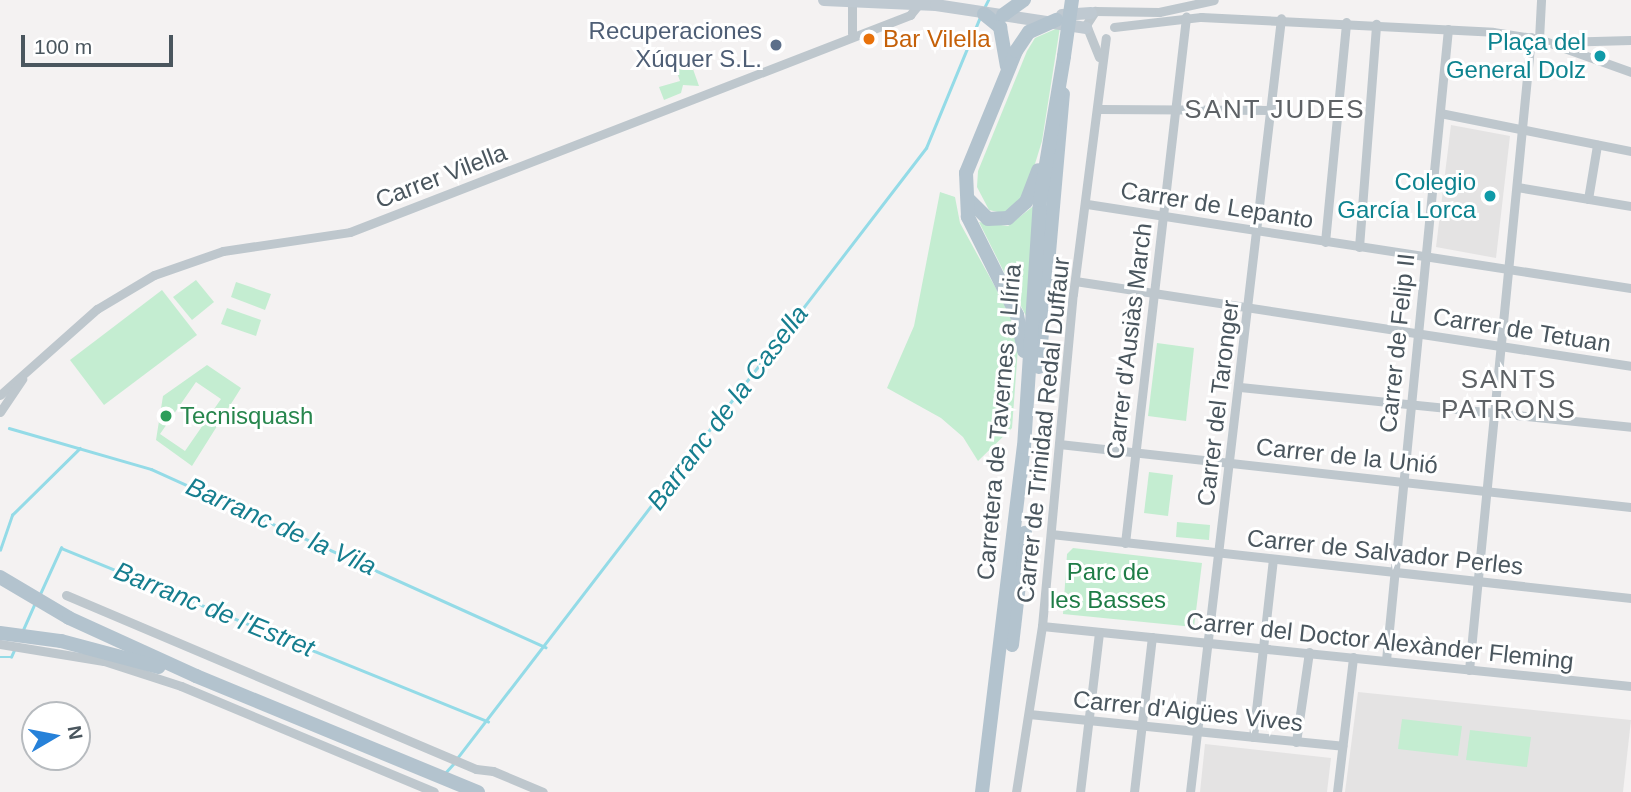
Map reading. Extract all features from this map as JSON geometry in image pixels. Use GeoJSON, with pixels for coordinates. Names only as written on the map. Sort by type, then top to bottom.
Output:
{"type":"FeatureCollection","features":[{"type":"Feature","properties":{"kind":"main road"},"geometry":{"type":"LineString","coordinates":[[824,0],[913,3],[994,15],[1034,16],[1098,9]]}},
{"type":"Feature","properties":{"kind":"main road"},"geometry":{"type":"LineString","coordinates":[[994,15],[1024,0]]}},
{"type":"Feature","properties":{"kind":"main road","name":"Carretera de Tavernes a Llíria"},"geometry":{"type":"LineString","coordinates":[[982,792],[1018,513],[1049,131],[1072,0]]}},
{"type":"Feature","properties":{"kind":"main road"},"geometry":{"type":"LineString","coordinates":[[994,15],[1007,50],[1002,80]]}},
{"type":"Feature","properties":{"kind":"main road"},"geometry":{"type":"LineString","coordinates":[[1034,16],[1088,31]]}},
{"type":"Feature","properties":{"kind":"main road"},"geometry":{"type":"LineString","coordinates":[[1018,513],[1022,338],[1013,305],[968,218],[965,192],[971,158],[1002,80],[1025,37],[1056,20]]}},
{"type":"Feature","properties":{"kind":"main road","name":"Carretera de Tavernes a Llíria"},"geometry":{"type":"LineString","coordinates":[[989,792],[1020,582],[1064,56]]}},
{"type":"Feature","properties":{"kind":"main road"},"geometry":{"type":"LineString","coordinates":[[965,192],[973,209],[988,219],[1018,213],[1034,184],[1049,131]]}},
{"type":"Feature","properties":{"kind":"main road"},"geometry":{"type":"LineString","coordinates":[[0,577],[69,618],[196,676],[472,789]]}},
{"type":"Feature","properties":{"kind":"main road"},"geometry":{"type":"LineString","coordinates":[[0,633],[196,676]]}},
{"type":"Feature","properties":{"kind":"street"},"geometry":{"type":"LineString","coordinates":[[1098,9],[1173,10],[1214,0]]}},
{"type":"Feature","properties":{"kind":"street"},"geometry":{"type":"LineString","coordinates":[[1469,670],[1522,130],[1538,39],[1541,0]]}},
{"type":"Feature","properties":{"kind":"street"},"geometry":{"type":"LineString","coordinates":[[852,1],[852,33]]}},
{"type":"Feature","properties":{"kind":"street","name":"Carrer Vilella"},"geometry":{"type":"LineString","coordinates":[[0,395],[48,349],[97,309],[154,275],[223,251],[350,232],[852,33],[910,15],[913,3]]}},
{"type":"Feature","properties":{"kind":"street"},"geometry":{"type":"LineString","coordinates":[[1098,9],[1114,27]]}},
{"type":"Feature","properties":{"kind":"street"},"geometry":{"type":"LineString","coordinates":[[1098,9],[1088,31],[1106,38],[1114,27],[1186,18],[1281,18],[1448,29],[1538,39],[1631,40]]}},
{"type":"Feature","properties":{"kind":"street","name":"Carrer d'Ausiàs March"},"geometry":{"type":"LineString","coordinates":[[1125,543],[1186,18]]}},
{"type":"Feature","properties":{"kind":"street","name":"Carrer del Taronger"},"geometry":{"type":"LineString","coordinates":[[1190,792],[1240,387],[1281,18]]}},
{"type":"Feature","properties":{"kind":"street"},"geometry":{"type":"LineString","coordinates":[[1325,242],[1346,22]]}},
{"type":"Feature","properties":{"kind":"street"},"geometry":{"type":"LineString","coordinates":[[1359,247],[1376,24]]}},
{"type":"Feature","properties":{"kind":"street","name":"Carrer de Felip II"},"geometry":{"type":"LineString","coordinates":[[1386,660],[1448,29]]}},
{"type":"Feature","properties":{"kind":"street","name":"Carrer de Trinidad Redal Duffaur"},"geometry":{"type":"LineString","coordinates":[[1088,31],[1102,72]]}},
{"type":"Feature","properties":{"kind":"street","name":"Carrer de Trinidad Redal Duffaur"},"geometry":{"type":"LineString","coordinates":[[1016,792],[1042,626],[1075,281],[1100,109],[1106,38]]}},
{"type":"Feature","properties":{"kind":"street"},"geometry":{"type":"LineString","coordinates":[[1538,39],[1631,72]]}},
{"type":"Feature","properties":{"kind":"street"},"geometry":{"type":"LineString","coordinates":[[1100,109],[1272,110]]}},
{"type":"Feature","properties":{"kind":"street"},"geometry":{"type":"LineString","coordinates":[[1440,113],[1631,151]]}},
{"type":"Feature","properties":{"kind":"street"},"geometry":{"type":"LineString","coordinates":[[1588,199],[1597,145]]}},
{"type":"Feature","properties":{"kind":"street"},"geometry":{"type":"LineString","coordinates":[[1517,187],[1631,206]]}},
{"type":"Feature","properties":{"kind":"street","name":"Carrer de Lepanto"},"geometry":{"type":"LineString","coordinates":[[1087,204],[1631,288]]}},
{"type":"Feature","properties":{"kind":"street","name":"Carrer de Tetuan"},"geometry":{"type":"LineString","coordinates":[[1075,281],[1631,366]]}},
{"type":"Feature","properties":{"kind":"street","name":"Carrer Vilella"},"geometry":{"type":"LineString","coordinates":[[0,412],[48,349]]}},
{"type":"Feature","properties":{"kind":"street"},"geometry":{"type":"LineString","coordinates":[[1240,387],[1631,427]]}},
{"type":"Feature","properties":{"kind":"street","name":"Carrer de la Unió"},"geometry":{"type":"LineString","coordinates":[[1059,444],[1631,507]]}},
{"type":"Feature","properties":{"kind":"street","name":"Carrer de Salvador Perles"},"geometry":{"type":"LineString","coordinates":[[1051,534],[1631,598]]}},
{"type":"Feature","properties":{"kind":"street"},"geometry":{"type":"LineString","coordinates":[[1253,737],[1273,559]]}},
{"type":"Feature","properties":{"kind":"street"},"geometry":{"type":"LineString","coordinates":[[66,595],[475,769],[493,771],[543,792]]}},
{"type":"Feature","properties":{"kind":"street","name":"Carrer del Doctor Alexànder Fleming"},"geometry":{"type":"LineString","coordinates":[[1042,626],[1631,686]]}},
{"type":"Feature","properties":{"kind":"street"},"geometry":{"type":"LineString","coordinates":[[1080,792],[1099,632]]}},
{"type":"Feature","properties":{"kind":"street"},"geometry":{"type":"LineString","coordinates":[[1134,792],[1152,637]]}},
{"type":"Feature","properties":{"kind":"street"},"geometry":{"type":"LineString","coordinates":[[0,644],[60,646],[181,686],[434,792]]}},
{"type":"Feature","properties":{"kind":"street"},"geometry":{"type":"LineString","coordinates":[[1297,742],[1309,652]]}},
{"type":"Feature","properties":{"kind":"street"},"geometry":{"type":"LineString","coordinates":[[1337,792],[1353,657]]}},
{"type":"Feature","properties":{"kind":"street","name":"Carrer d'Aigües Vives"},"geometry":{"type":"LineString","coordinates":[[1029,713],[1342,746]]}},
{"type":"Feature","properties":{"kind":"shaded area"},"geometry":{"type":"Polygon","coordinates":[[[1451,125],[1510,136],[1496,258],[1436,247],[1451,125]]]}},
{"type":"Feature","properties":{"kind":"shaded area"},"geometry":{"type":"Polygon","coordinates":[[[1358,692],[1631,720],[1623,792],[1345,792],[1358,692]]]}},
{"type":"Feature","properties":{"kind":"shaded area"},"geometry":{"type":"Polygon","coordinates":[[[1205,744],[1331,758],[1327,792],[1200,792],[1205,744]]]}},
{"type":"Feature","properties":{"kind":"green space"},"geometry":{"type":"Polygon","coordinates":[[[1060,27],[1042,141],[1027,190],[1016,206],[1002,213],[989,210],[977,187],[978,171],[1027,51],[1035,38],[1060,27]]]}},
{"type":"Feature","properties":{"kind":"green space"},"geometry":{"type":"Polygon","coordinates":[[[688,55],[699,86],[683,85],[681,93],[664,100],[659,87],[680,81],[672,59],[688,55]]]}},
{"type":"Feature","properties":{"kind":"green space"},"geometry":{"type":"Polygon","coordinates":[[[940,192],[955,197],[960,223],[1010,314],[1018,348],[1012,428],[978,461],[963,437],[941,418],[887,388],[914,326],[940,192]]]}},
{"type":"Feature","properties":{"kind":"green space"},"geometry":{"type":"Polygon","coordinates":[[[1036,204],[1028,320],[979,222],[1008,226],[1036,204]]]}},
{"type":"Feature","properties":{"kind":"green space"},"geometry":{"type":"Polygon","coordinates":[[[196,280],[214,302],[192,320],[173,297],[196,280]]]}},
{"type":"Feature","properties":{"kind":"green space"},"geometry":{"type":"Polygon","coordinates":[[[236,282],[271,294],[265,310],[231,297],[236,282]]]}},
{"type":"Feature","properties":{"kind":"green space"},"geometry":{"type":"Polygon","coordinates":[[[162,290],[197,335],[104,405],[70,360],[162,290]]]}},
{"type":"Feature","properties":{"kind":"green space"},"geometry":{"type":"Polygon","coordinates":[[[227,308],[261,320],[256,336],[221,324],[227,308]]]}},
{"type":"Feature","properties":{"kind":"green space"},"geometry":{"type":"Polygon","coordinates":[[[1157,343],[1194,348],[1186,421],[1148,416],[1157,343]]]}},
{"type":"Feature","properties":{"kind":"green space","name":"Tecnisquash"},"geometry":{"type":"Polygon","coordinates":[[[207,365],[241,388],[192,466],[156,440],[163,396],[207,365]],[[196,382],[160,434],[185,451],[221,399],[196,382]]]}},
{"type":"Feature","properties":{"kind":"green space"},"geometry":{"type":"Polygon","coordinates":[[[1149,472],[1173,475],[1168,516],[1144,513],[1149,472]]]}},
{"type":"Feature","properties":{"kind":"green space"},"geometry":{"type":"Polygon","coordinates":[[[1177,522],[1210,525],[1209,540],[1176,537],[1177,522]]]}},
{"type":"Feature","properties":{"kind":"green space","name":"Parc de les Basses"},"geometry":{"type":"Polygon","coordinates":[[[1073,548],[1202,563],[1194,627],[1063,614],[1067,554],[1073,548]]]}},
{"type":"Feature","properties":{"kind":"green space"},"geometry":{"type":"Polygon","coordinates":[[[1402,719],[1462,726],[1458,756],[1398,749],[1402,719]]]}},
{"type":"Feature","properties":{"kind":"green space"},"geometry":{"type":"Polygon","coordinates":[[[1470,730],[1531,737],[1527,767],[1466,760],[1470,730]]]}},
{"type":"Feature","properties":{"kind":"waterway","name":"Barranc de la Casella"},"geometry":{"type":"LineString","coordinates":[[984,8],[988,0]]}},
{"type":"Feature","properties":{"kind":"waterway","name":"Barranc de la Casella"},"geometry":{"type":"LineString","coordinates":[[458,757],[926,148],[980,17]]}},
{"type":"Feature","properties":{"kind":"waterway","name":"Barranc de la Vila"},"geometry":{"type":"LineString","coordinates":[[9,428],[151,469],[546,647]]}},
{"type":"Feature","properties":{"kind":"waterway"},"geometry":{"type":"LineString","coordinates":[[0,550],[12,515],[80,448]]}},
{"type":"Feature","properties":{"kind":"waterway","name":"Barranc de l'Estret"},"geometry":{"type":"LineString","coordinates":[[40,594],[61,548],[488,721]]}},
{"type":"Feature","properties":{"kind":"waterway","name":"Barranc de l'Estret"},"geometry":{"type":"LineString","coordinates":[[22,632],[35,603]]}},
{"type":"Feature","properties":{"kind":"waterway","name":"Barranc de l'Estret"},"geometry":{"type":"LineString","coordinates":[[0,657],[11,657],[15,648]]}},
{"type":"Feature","properties":{"kind":"waterway","name":"Barranc de la Casella"},"geometry":{"type":"LineString","coordinates":[[445,773],[454,763]]}},
{"type":"Feature","properties":{"kind":"place","name":"Bar Vilella"},"geometry":{"type":"Point","coordinates":[869,39]}},
{"type":"Feature","properties":{"kind":"place","name":"Recuperaciones Xúquer S.L."},"geometry":{"type":"Point","coordinates":[776,45]}},
{"type":"Feature","properties":{"kind":"place","name":"Plaça del General Dolz"},"geometry":{"type":"Point","coordinates":[1600,56]}},
{"type":"Feature","properties":{"kind":"place","name":"Colegio García Lorca"},"geometry":{"type":"Point","coordinates":[1490,196]}},
{"type":"Feature","properties":{"kind":"place","name":"Tecnisquash"},"geometry":{"type":"Point","coordinates":[166,416]}},
{"type":"Feature","properties":{"kind":"district","name":"SANT JUDES"},"geometry":{"type":"Point","coordinates":[1275,110]}},
{"type":"Feature","properties":{"kind":"district","name":"SANTS PATRONS"},"geometry":{"type":"Point","coordinates":[1509,395]}}]}
